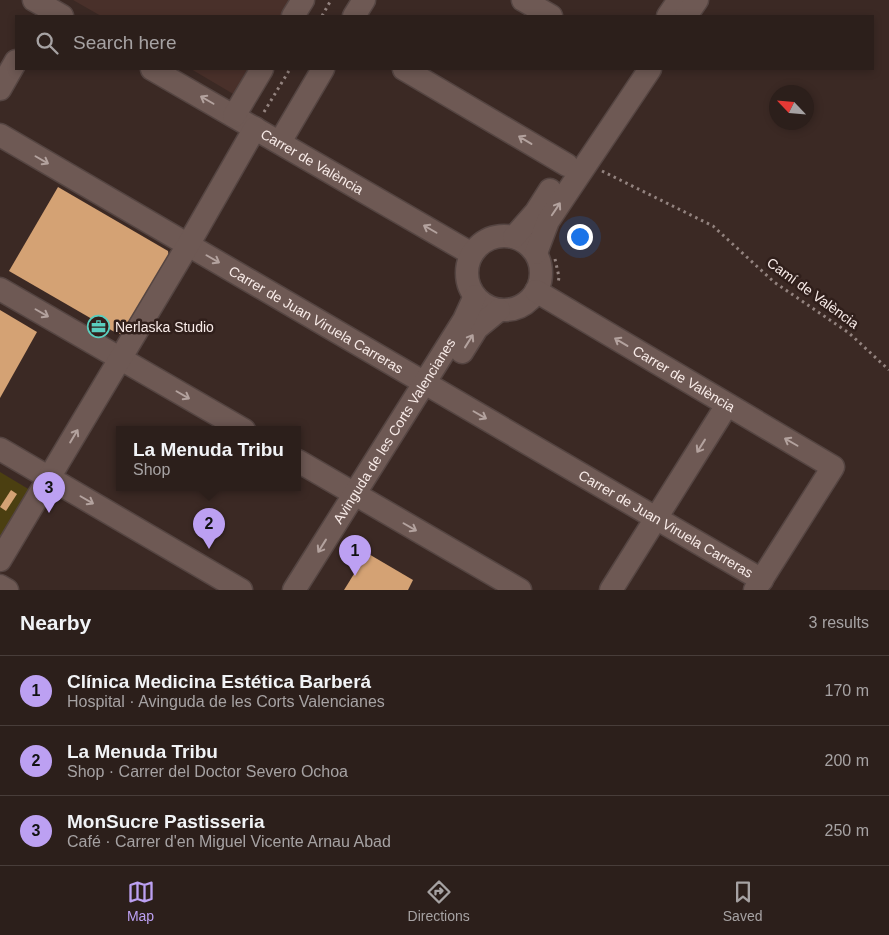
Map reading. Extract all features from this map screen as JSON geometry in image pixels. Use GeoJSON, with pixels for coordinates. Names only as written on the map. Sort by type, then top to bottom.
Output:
{"type":"FeatureCollection","features":[{"type":"Feature","properties":{"kind":"street"},"geometry":{"type":"LineString","coordinates":[[294,15],[302,0]]}},
{"type":"Feature","properties":{"kind":"street"},"geometry":{"type":"LineString","coordinates":[[355,15],[364,0]]}},
{"type":"Feature","properties":{"kind":"street"},"geometry":{"type":"LineString","coordinates":[[523,0],[549,15]]}},
{"type":"Feature","properties":{"kind":"street"},"geometry":{"type":"LineString","coordinates":[[669,15],[679,0]]}},
{"type":"Feature","properties":{"kind":"street"},"geometry":{"type":"LineString","coordinates":[[687,15],[697,0]]}},
{"type":"Feature","properties":{"kind":"street"},"geometry":{"type":"LineString","coordinates":[[0,89],[15,63]]}},
{"type":"Feature","properties":{"kind":"street","name":"Carrer de València"},"geometry":{"type":"LineString","coordinates":[[154,70],[472,254]]}},
{"type":"Feature","properties":{"kind":"street"},"geometry":{"type":"LineString","coordinates":[[234,116],[261,70]]}},
{"type":"Feature","properties":{"kind":"street"},"geometry":{"type":"LineString","coordinates":[[280,142],[322,70]]}},
{"type":"Feature","properties":{"kind":"street"},"geometry":{"type":"LineString","coordinates":[[406,70],[567,165]]}},
{"type":"Feature","properties":{"kind":"street"},"geometry":{"type":"LineString","coordinates":[[514,237],[536,212],[631,70]]}},
{"type":"Feature","properties":{"kind":"street"},"geometry":{"type":"LineString","coordinates":[[536,253],[548,221],[649,70]]}},
{"type":"Feature","properties":{"kind":"street"},"geometry":{"type":"LineString","coordinates":[[0,560],[255,128]]}},
{"type":"Feature","properties":{"kind":"street","name":"Carrer de Juan Viruela Carreras"},"geometry":{"type":"LineString","coordinates":[[0,135],[656,518],[758,585]]}},
{"type":"Feature","properties":{"kind":"street"},"geometry":{"type":"LineString","coordinates":[[506,235],[514,237],[530,246],[536,253],[541,276],[532,297],[520,306],[499,310],[482,303],[475,296],[468,283],[467,268],[472,254],[477,247],[490,238],[506,235]]}},
{"type":"Feature","properties":{"kind":"street"},"geometry":{"type":"LineString","coordinates":[[0,289],[237,426]]}},
{"type":"Feature","properties":{"kind":"street","name":"Carrer de València"},"geometry":{"type":"LineString","coordinates":[[536,291],[833,467],[758,585]]}},
{"type":"Feature","properties":{"kind":"street","name":"Avinguda de les Corts Valencianes"},"geometry":{"type":"LineString","coordinates":[[431,387],[475,296]]}},
{"type":"Feature","properties":{"kind":"street","name":"Avinguda de les Corts Valencianes"},"geometry":{"type":"LineString","coordinates":[[294,590],[361,498],[431,387],[477,328],[499,310]]}},
{"type":"Feature","properties":{"kind":"street"},"geometry":{"type":"LineString","coordinates":[[610,590],[727,405]]}},
{"type":"Feature","properties":{"kind":"street"},"geometry":{"type":"LineString","coordinates":[[0,449],[241,590]]}},
{"type":"Feature","properties":{"kind":"street"},"geometry":{"type":"LineString","coordinates":[[301,463],[520,590]]}},
{"type":"Feature","properties":{"kind":"street","name":"Avinguda de les Corts Valencianes"},"geometry":{"type":"LineString","coordinates":[[312,590],[361,498]]}},
{"type":"Feature","properties":{"kind":"street"},"geometry":{"type":"LineString","coordinates":[[0,586],[7,590]]}},
{"type":"Feature","properties":{"kind":"path"},"geometry":{"type":"LineString","coordinates":[[323,15],[331,0]]}},
{"type":"Feature","properties":{"kind":"path"},"geometry":{"type":"LineString","coordinates":[[255,128],[289,70]]}},
{"type":"Feature","properties":{"kind":"path","name":"Camí de València"},"geometry":{"type":"LineString","coordinates":[[602,170],[713,226],[774,282],[850,333],[889,370]]}},
{"type":"Feature","properties":{"kind":"shaded area"},"geometry":{"type":"Polygon","coordinates":[[[73,0],[291,0],[282,15],[99,15],[73,0]]]}},
{"type":"Feature","properties":{"kind":"shaded area"},"geometry":{"type":"Polygon","coordinates":[[[193,70],[250,70],[235,95],[193,70]]]}},
{"type":"Feature","properties":{"kind":"shaded area"},"geometry":{"type":"Polygon","coordinates":[[[0,472],[35,493],[0,551],[0,472]]]}},
{"type":"Feature","properties":{"kind":"building"},"geometry":{"type":"Polygon","coordinates":[[[58,187],[168,251],[169,258],[126,334],[118,334],[9,271],[58,187]]]}},
{"type":"Feature","properties":{"kind":"building"},"geometry":{"type":"Polygon","coordinates":[[[0,310],[37,332],[0,398],[0,310]]]}},
{"type":"Feature","properties":{"kind":"building"},"geometry":{"type":"Polygon","coordinates":[[[11,490],[17,494],[6,511],[0,507],[11,490]]]}},
{"type":"Feature","properties":{"kind":"building"},"geometry":{"type":"Polygon","coordinates":[[[367,553],[413,580],[408,590],[344,590],[367,553]]]}},
{"type":"Feature","properties":{"kind":"place","name":"Nerlaska Studio"},"geometry":{"type":"Point","coordinates":[99,327]}},
{"type":"Feature","properties":{"kind":"place","name":"MonSucre Pastisseria"},"geometry":{"type":"Point","coordinates":[49,513]}},
{"type":"Feature","properties":{"kind":"place","name":"La Menuda Tribu"},"geometry":{"type":"Point","coordinates":[209,549]}},
{"type":"Feature","properties":{"kind":"place","name":"Clínica Medicina Estética Barberá"},"geometry":{"type":"Point","coordinates":[355,576]}}]}
